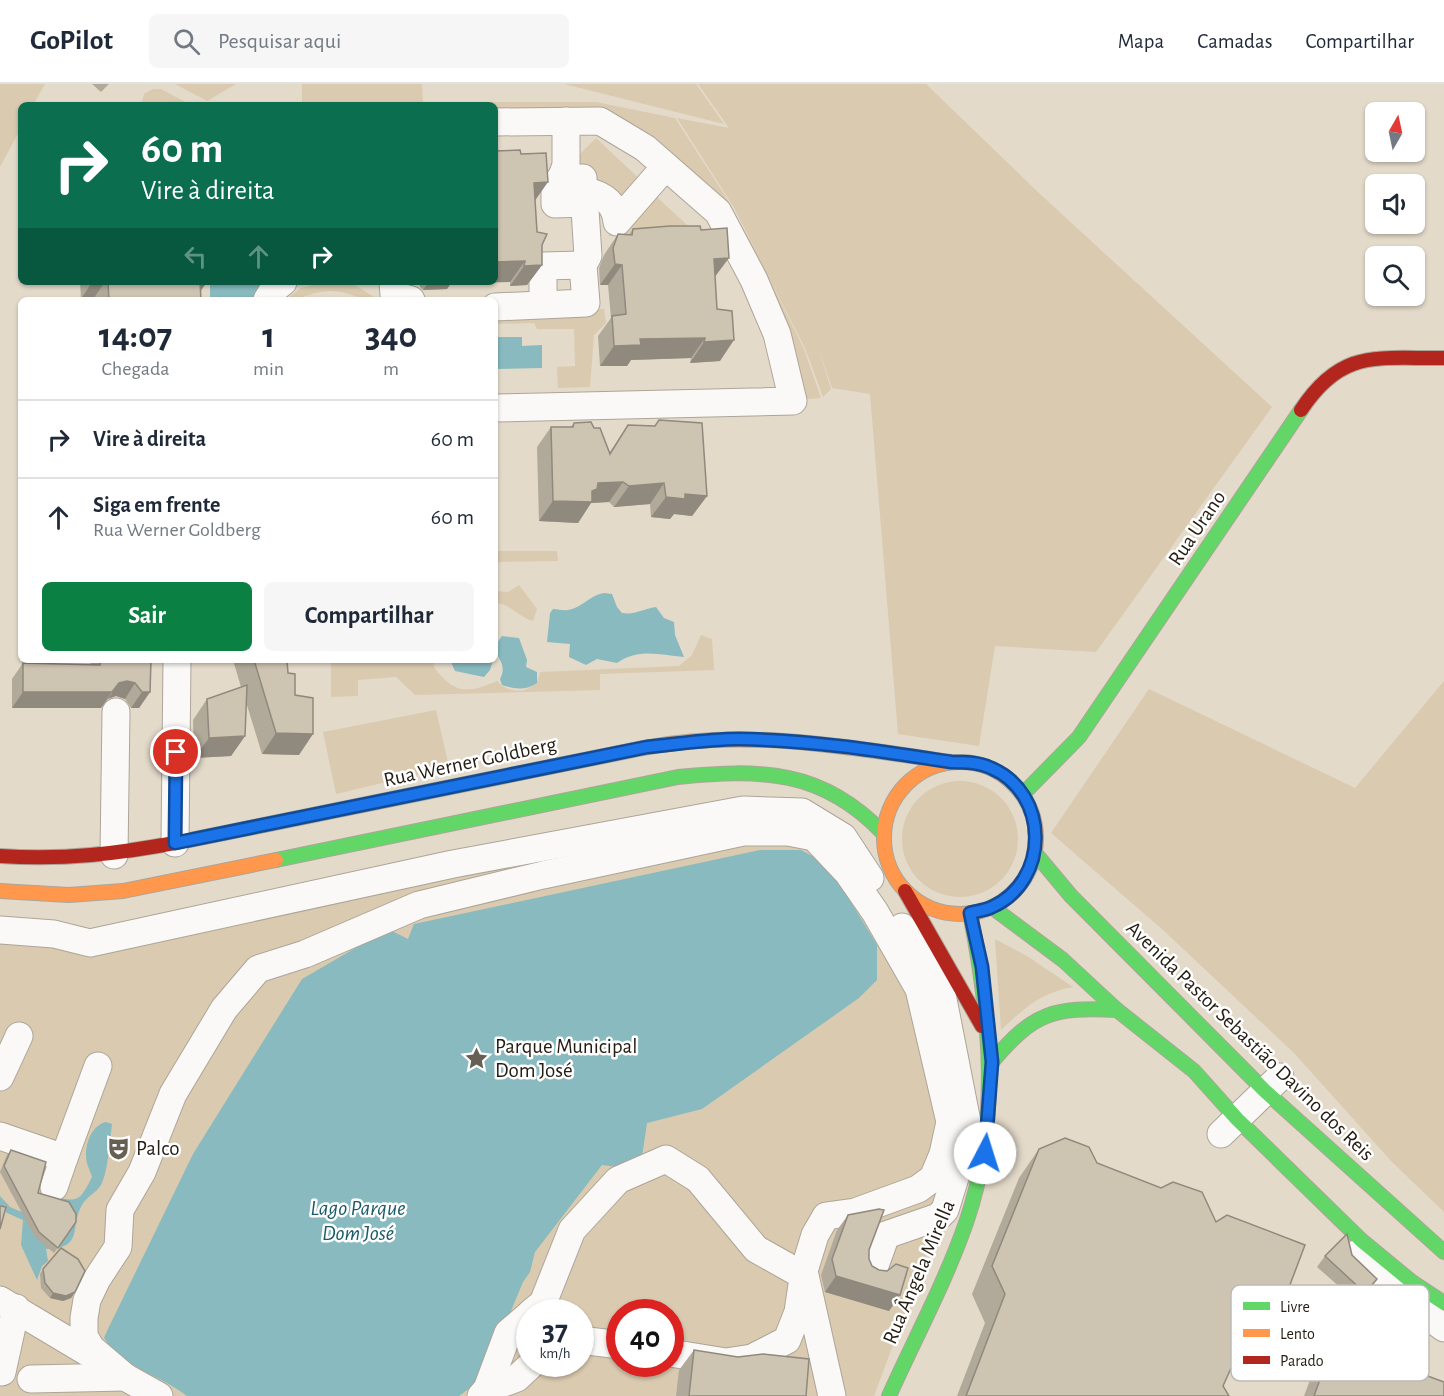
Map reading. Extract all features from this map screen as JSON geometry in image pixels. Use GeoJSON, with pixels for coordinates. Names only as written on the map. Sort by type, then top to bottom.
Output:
{"type":"FeatureCollection","features":[{"type":"Feature","properties":{"kind":"main road","name":"Rua Urano"},"geometry":{"type":"LineString","coordinates":[[1023,794],[1079,737],[1318,387],[1332,373],[1359,363],[1444,357]]}},
{"type":"Feature","properties":{"kind":"main road","name":"Rua Werner Goldberg"},"geometry":{"type":"LineString","coordinates":[[0,856],[44,859],[114,855],[647,747],[737,739],[819,742],[951,762]]}},
{"type":"Feature","properties":{"kind":"main road"},"geometry":{"type":"LineString","coordinates":[[905,891],[924,905],[947,913],[970,913],[992,908],[1012,894],[1027,876],[1035,853],[1035,822],[1023,794],[1009,779],[992,768],[972,762],[951,762],[925,769],[904,785],[890,807],[883,833],[889,864],[989,1038]]}},
{"type":"Feature","properties":{"kind":"main road"},"geometry":{"type":"LineString","coordinates":[[0,891],[69,895],[123,891],[678,777],[719,772],[799,778],[829,790],[858,807],[883,833]]}},
{"type":"Feature","properties":{"kind":"main road","name":"Avenida Pastor Sebastião Davino dos Reis"},"geometry":{"type":"LineString","coordinates":[[1035,853],[1071,896],[1273,1084],[1444,1252]]}},
{"type":"Feature","properties":{"kind":"main road"},"geometry":{"type":"LineString","coordinates":[[992,908],[1063,960],[1117,1010],[1194,1071],[1229,1127],[1417,1285]]}},
{"type":"Feature","properties":{"kind":"main road","name":"Rua Ângela Mirella"},"geometry":{"type":"LineString","coordinates":[[889,1396],[962,1233],[975,1195],[985,1153],[992,1062],[982,967],[970,913]]}},
{"type":"Feature","properties":{"kind":"main road"},"geometry":{"type":"LineString","coordinates":[[992,1062],[1031,1021],[1052,1011],[1076,1007],[1117,1010]]}},
{"type":"Feature","properties":{"kind":"main road"},"geometry":{"type":"LineString","coordinates":[[1429,1293],[1444,1303]]}},
{"type":"Feature","properties":{"kind":"street"},"geometry":{"type":"LineString","coordinates":[[498,307],[586,303],[583,265],[588,256],[576,191],[566,165],[566,121]]}},
{"type":"Feature","properties":{"kind":"street"},"geometry":{"type":"LineString","coordinates":[[498,122],[600,121],[645,148],[718,212],[754,280],[777,334],[793,400],[498,408]]}},
{"type":"Feature","properties":{"kind":"street"},"geometry":{"type":"LineString","coordinates":[[576,191],[597,193],[610,202],[617,222],[665,167]]}},
{"type":"Feature","properties":{"kind":"street"},"geometry":{"type":"LineString","coordinates":[[543,304],[543,266],[583,265]]}},
{"type":"Feature","properties":{"kind":"street"},"geometry":{"type":"LineString","coordinates":[[269,297],[279,285]]}},
{"type":"Feature","properties":{"kind":"street"},"geometry":{"type":"LineString","coordinates":[[393,285],[394,295],[401,297]]}},
{"type":"Feature","properties":{"kind":"street"},"geometry":{"type":"LineString","coordinates":[[175,843],[177,663]]}},
{"type":"Feature","properties":{"kind":"street"},"geometry":{"type":"LineString","coordinates":[[114,855],[116,712]]}},
{"type":"Feature","properties":{"kind":"street"},"geometry":{"type":"LineString","coordinates":[[0,930],[54,934],[90,943],[453,864],[732,813],[802,812],[843,837],[940,984],[969,1132],[945,1210],[938,1217],[886,1235],[873,1271]]}},
{"type":"Feature","properties":{"kind":"street"},"geometry":{"type":"LineString","coordinates":[[125,1377],[91,1348],[84,1336],[87,1300],[97,1279],[118,1247],[120,1210],[142,1172],[172,1094],[224,1008],[258,969],[305,954],[419,905],[543,875],[743,832],[788,832],[814,837],[848,873],[875,912],[919,989],[950,1122],[943,1154],[933,1178],[918,1189],[855,1212],[826,1216],[816,1235],[804,1271],[798,1312],[787,1340],[752,1358],[726,1362],[684,1355]]}},
{"type":"Feature","properties":{"kind":"street"},"geometry":{"type":"LineString","coordinates":[[0,1077],[19,1035]]}},
{"type":"Feature","properties":{"kind":"street"},"geometry":{"type":"LineString","coordinates":[[54,1187],[98,1066]]}},
{"type":"Feature","properties":{"kind":"street"},"geometry":{"type":"LineString","coordinates":[[1229,1127],[1273,1084]]}},
{"type":"Feature","properties":{"kind":"street"},"geometry":{"type":"LineString","coordinates":[[0,1136],[64,1158]]}},
{"type":"Feature","properties":{"kind":"street"},"geometry":{"type":"LineString","coordinates":[[543,1299],[572,1230],[618,1180],[666,1159],[698,1179],[756,1249],[796,1272],[804,1271]]}},
{"type":"Feature","properties":{"kind":"street"},"geometry":{"type":"LineString","coordinates":[[1352,1251],[1382,1278],[1386,1285]]}},
{"type":"Feature","properties":{"kind":"street"},"geometry":{"type":"LineString","coordinates":[[804,1271],[832,1396]]}},
{"type":"Feature","properties":{"kind":"street"},"geometry":{"type":"LineString","coordinates":[[125,1377],[30,1388],[1,1372],[8,1304],[159,1396]]}},
{"type":"Feature","properties":{"kind":"street"},"geometry":{"type":"LineString","coordinates":[[1429,1317],[1444,1328]]}},
{"type":"Feature","properties":{"kind":"street"},"geometry":{"type":"LineString","coordinates":[[484,1392],[508,1333],[516,1327]]}},
{"type":"Feature","properties":{"kind":"street"},"geometry":{"type":"LineString","coordinates":[[484,1392],[518,1377]]}},
{"type":"Feature","properties":{"kind":"shaded area"},"geometry":{"type":"Polygon","coordinates":[[[0,84],[45,84],[35,102],[18,102],[18,134],[0,167],[0,84]]]}},
{"type":"Feature","properties":{"kind":"shaded area"},"geometry":{"type":"Polygon","coordinates":[[[175,84],[236,84],[207,101],[175,84]]]}},
{"type":"Feature","properties":{"kind":"shaded area"},"geometry":{"type":"Polygon","coordinates":[[[302,84],[422,84],[423,102],[302,102],[302,84]]]}},
{"type":"Feature","properties":{"kind":"shaded area"},"geometry":{"type":"Polygon","coordinates":[[[564,84],[696,84],[724,124],[564,84]]]}},
{"type":"Feature","properties":{"kind":"shaded area"},"geometry":{"type":"Polygon","coordinates":[[[698,84],[926,84],[1040,194],[1272,407],[1096,652],[995,646],[979,746],[898,734],[870,394],[832,388],[817,344],[831,389],[823,397],[805,348],[764,268],[804,349],[821,398],[795,400],[720,212],[731,207],[756,251],[733,206],[677,118],[729,128],[698,84]]]}},
{"type":"Feature","properties":{"kind":"shaded area"},"geometry":{"type":"Polygon","coordinates":[[[153,89],[161,89],[185,102],[142,102],[144,94],[153,89]]]}},
{"type":"Feature","properties":{"kind":"shaded area"},"geometry":{"type":"Polygon","coordinates":[[[498,102],[596,102],[675,118],[731,205],[719,209],[599,118],[498,119],[498,102]]]}},
{"type":"Feature","properties":{"kind":"shaded area"},"geometry":{"type":"Polygon","coordinates":[[[596,138],[646,185],[624,209],[573,161],[596,138]]]}},
{"type":"Feature","properties":{"kind":"shaded area"},"geometry":{"type":"Polygon","coordinates":[[[648,189],[697,234],[608,236],[648,189]]]}},
{"type":"Feature","properties":{"kind":"shaded area"},"geometry":{"type":"Polygon","coordinates":[[[314,285],[355,285],[374,297],[359,297],[332,291],[289,297],[301,288],[314,285]]]}},
{"type":"Feature","properties":{"kind":"shaded area"},"geometry":{"type":"Polygon","coordinates":[[[583,309],[604,309],[606,323],[594,335],[590,387],[558,388],[557,367],[575,366],[574,329],[537,329],[534,323],[498,324],[498,311],[543,317],[583,317],[583,309]]]}},
{"type":"Feature","properties":{"kind":"shaded area"},"geometry":{"type":"Polygon","coordinates":[[[498,551],[557,551],[558,561],[498,562],[498,551]]]}},
{"type":"Feature","properties":{"kind":"shaded area"},"geometry":{"type":"Polygon","coordinates":[[[519,585],[537,609],[533,621],[498,604],[498,591],[508,592],[519,585]]]}},
{"type":"Feature","properties":{"kind":"shaded area"},"geometry":{"type":"Polygon","coordinates":[[[701,635],[712,639],[714,670],[600,674],[600,690],[415,695],[396,677],[358,680],[358,696],[331,697],[331,663],[434,663],[434,667],[441,676],[455,687],[477,688],[497,681],[502,686],[516,691],[534,685],[540,672],[679,666],[692,655],[701,635]]]}},
{"type":"Feature","properties":{"kind":"shaded area"},"geometry":{"type":"Polygon","coordinates":[[[1444,681],[1444,1212],[1392,1162],[1294,1053],[1163,930],[1051,833],[1149,689],[1355,788],[1444,681]]]}},
{"type":"Feature","properties":{"kind":"shaded area"},"geometry":{"type":"Polygon","coordinates":[[[436,710],[449,767],[336,794],[323,732],[436,710]]]}},
{"type":"Feature","properties":{"kind":"shaded area"},"geometry":{"type":"Polygon","coordinates":[[[960,781],[982,785],[1001,798],[1014,817],[1018,839],[1014,861],[1001,880],[982,893],[960,897],[938,893],[919,880],[906,861],[902,839],[906,817],[919,798],[938,785],[960,781]]]}},
{"type":"Feature","properties":{"kind":"shaded area","name":"Parque Municipal Dom José"},"geometry":{"type":"Polygon","coordinates":[[[841,838],[939,984],[939,1222],[874,1396],[0,1396],[0,933],[52,937],[454,866],[841,838]]]}},
{"type":"Feature","properties":{"kind":"shaded area"},"geometry":{"type":"Polygon","coordinates":[[[995,939],[1027,956],[1073,987],[1042,997],[1001,1030],[995,939]]]}},
{"type":"Feature","properties":{"kind":"water"},"geometry":{"type":"Polygon","coordinates":[[[210,285],[260,285],[260,297],[210,297],[210,285]]]}},
{"type":"Feature","properties":{"kind":"water"},"geometry":{"type":"Polygon","coordinates":[[[498,337],[522,337],[522,346],[542,345],[542,368],[498,369],[498,337]]]}},
{"type":"Feature","properties":{"kind":"water"},"geometry":{"type":"Polygon","coordinates":[[[604,593],[612,594],[622,613],[635,613],[656,607],[664,618],[674,622],[675,635],[684,657],[641,654],[625,658],[617,663],[597,659],[586,665],[569,657],[570,644],[547,642],[550,613],[553,609],[573,609],[594,596],[604,593]]]}},
{"type":"Feature","properties":{"kind":"water"},"geometry":{"type":"Polygon","coordinates":[[[502,636],[519,638],[527,660],[526,667],[537,672],[537,683],[520,688],[502,685],[500,679],[503,669],[498,656],[498,642],[502,636]]]}},
{"type":"Feature","properties":{"kind":"water"},"geometry":{"type":"Polygon","coordinates":[[[451,663],[492,663],[484,677],[455,671],[451,663]]]}},
{"type":"Feature","properties":{"kind":"water","name":"Lago Parque Dom José"},"geometry":{"type":"Polygon","coordinates":[[[760,850],[801,850],[816,858],[834,874],[877,945],[877,980],[859,998],[702,1109],[647,1123],[640,1170],[602,1165],[535,1252],[530,1272],[523,1282],[483,1378],[459,1396],[187,1396],[131,1364],[121,1357],[104,1338],[193,1154],[302,979],[388,929],[408,939],[414,924],[760,850]]]}},
{"type":"Feature","properties":{"kind":"water"},"geometry":{"type":"Polygon","coordinates":[[[106,1122],[112,1124],[107,1164],[101,1185],[82,1205],[71,1241],[58,1248],[46,1249],[48,1261],[42,1266],[37,1280],[21,1245],[23,1220],[7,1213],[0,1205],[0,1196],[10,1207],[24,1213],[53,1196],[77,1198],[92,1177],[86,1157],[89,1138],[96,1128],[106,1122]]]}},
{"type":"Feature","properties":{"kind":"building"},"geometry":{"type":"Polygon","coordinates":[[[520,150],[521,154],[546,153],[548,182],[534,183],[537,232],[547,234],[542,245],[542,265],[524,266],[525,261],[498,262],[498,151],[520,150]]]}},
{"type":"Feature","properties":{"kind":"building"},"geometry":{"type":"Polygon","coordinates":[[[700,226],[701,230],[727,228],[729,258],[714,259],[717,309],[732,311],[734,340],[704,342],[705,338],[640,339],[641,345],[614,346],[612,316],[626,314],[622,265],[615,264],[613,248],[618,234],[632,235],[633,229],[700,226]]]}},
{"type":"Feature","properties":{"kind":"building"},"geometry":{"type":"Polygon","coordinates":[[[108,285],[200,285],[201,297],[109,297],[108,285]]]}},
{"type":"Feature","properties":{"kind":"building"},"geometry":{"type":"Polygon","coordinates":[[[659,420],[702,423],[707,496],[685,494],[685,499],[666,497],[664,483],[629,486],[623,482],[598,483],[597,489],[592,491],[592,502],[553,501],[551,427],[573,427],[574,423],[591,422],[594,428],[600,428],[610,454],[628,425],[655,426],[659,420]]]}},
{"type":"Feature","properties":{"kind":"building"},"geometry":{"type":"Polygon","coordinates":[[[23,663],[100,665],[100,663],[151,663],[150,692],[142,692],[135,683],[127,681],[119,683],[112,692],[23,692],[23,663]]]}},
{"type":"Feature","properties":{"kind":"building"},"geometry":{"type":"Polygon","coordinates":[[[255,663],[287,663],[288,673],[295,674],[295,695],[313,698],[313,734],[276,733],[255,663]]]}},
{"type":"Feature","properties":{"kind":"building"},"geometry":{"type":"Polygon","coordinates":[[[247,685],[245,736],[209,738],[207,699],[247,685]]]}},
{"type":"Feature","properties":{"kind":"building"},"geometry":{"type":"Polygon","coordinates":[[[1065,1138],[1089,1147],[1097,1163],[1161,1188],[1173,1182],[1202,1192],[1216,1222],[1227,1215],[1305,1245],[1290,1285],[1231,1285],[1231,1368],[1223,1386],[1229,1396],[966,1396],[1005,1294],[992,1266],[1039,1149],[1065,1138]]]}},
{"type":"Feature","properties":{"kind":"building"},"geometry":{"type":"Polygon","coordinates":[[[11,1150],[46,1162],[38,1193],[69,1202],[76,1214],[76,1222],[58,1248],[39,1232],[4,1166],[11,1150]]]}},
{"type":"Feature","properties":{"kind":"building"},"geometry":{"type":"Polygon","coordinates":[[[0,1206],[6,1207],[0,1229],[0,1206]]]}},
{"type":"Feature","properties":{"kind":"building"},"geometry":{"type":"Polygon","coordinates":[[[884,1210],[869,1250],[869,1259],[872,1266],[879,1270],[887,1271],[896,1264],[908,1268],[900,1295],[836,1276],[832,1259],[848,1215],[884,1210]]]}},
{"type":"Feature","properties":{"kind":"building"},"geometry":{"type":"Polygon","coordinates":[[[1347,1234],[1352,1255],[1377,1279],[1372,1285],[1356,1285],[1325,1256],[1347,1234]]]}},
{"type":"Feature","properties":{"kind":"building"},"geometry":{"type":"Polygon","coordinates":[[[61,1248],[78,1259],[85,1271],[75,1292],[66,1296],[53,1293],[45,1283],[43,1269],[61,1248]]]}},
{"type":"Feature","properties":{"kind":"building"},"geometry":{"type":"Polygon","coordinates":[[[694,1350],[738,1357],[763,1354],[809,1359],[806,1396],[689,1396],[694,1350]]]}},
{"type":"Feature","properties":{"kind":"building"},"geometry":{"type":"Polygon","coordinates":[[[1429,1376],[1444,1382],[1444,1396],[1314,1396],[1319,1381],[1429,1381],[1429,1376]]]}},
{"type":"Feature","properties":{"kind":"traffic: fast"},"geometry":{"type":"LineString","coordinates":[[1023,794],[1079,737],[1301,410]]}},
{"type":"Feature","properties":{"kind":"traffic: fast"},"geometry":{"type":"LineString","coordinates":[[180,842],[643,748]]}},
{"type":"Feature","properties":{"kind":"traffic: fast"},"geometry":{"type":"LineString","coordinates":[[276,860],[678,777],[708,774],[763,774],[813,785],[837,796],[860,812],[883,833]]}},
{"type":"Feature","properties":{"kind":"traffic: fast"},"geometry":{"type":"LineString","coordinates":[[1035,853],[1071,896],[1265,1091],[1444,1252]]}},
{"type":"Feature","properties":{"kind":"traffic: fast"},"geometry":{"type":"LineString","coordinates":[[992,907],[1063,960],[1117,1010],[1194,1071],[1237,1119],[1361,1240],[1417,1285]]}},
{"type":"Feature","properties":{"kind":"traffic: fast"},"geometry":{"type":"LineString","coordinates":[[889,1396],[959,1243],[978,1182],[985,1144],[989,1067],[987,1028],[970,913]]}},
{"type":"Feature","properties":{"kind":"traffic: fast"},"geometry":{"type":"LineString","coordinates":[[992,1062],[1020,1032],[1046,1016],[1076,1010],[1117,1010]]}},
{"type":"Feature","properties":{"kind":"traffic: fast"},"geometry":{"type":"LineString","coordinates":[[1429,1293],[1444,1303]]}},
{"type":"Feature","properties":{"kind":"traffic: slow"},"geometry":{"type":"LineString","coordinates":[[643,748],[681,742],[759,740],[836,746],[951,762]]}},
{"type":"Feature","properties":{"kind":"traffic: slow"},"geometry":{"type":"LineString","coordinates":[[960,762],[975,763],[989,768],[1014,784],[1030,809],[1035,823],[1036,838],[1035,853],[1030,867],[1014,892],[989,908],[975,913],[960,914],[945,913],[931,908],[906,892],[890,867],[885,853],[884,838],[885,823],[890,809],[906,784],[931,768],[945,763],[960,762]]}},
{"type":"Feature","properties":{"kind":"traffic: slow"},"geometry":{"type":"LineString","coordinates":[[0,891],[69,895],[123,891],[276,860]]}},
{"type":"Feature","properties":{"kind":"traffic: jam"},"geometry":{"type":"LineString","coordinates":[[1301,410],[1316,390],[1331,376],[1363,361],[1444,358]]}},
{"type":"Feature","properties":{"kind":"traffic: jam"},"geometry":{"type":"LineString","coordinates":[[0,856],[91,855],[180,842]]}},
{"type":"Feature","properties":{"kind":"traffic: jam"},"geometry":{"type":"LineString","coordinates":[[905,891],[982,1026]]}},
{"type":"Feature","properties":{"kind":"place","name":"Parque Municipal Dom José"},"geometry":{"type":"Point","coordinates":[477,1058]}},
{"type":"Feature","properties":{"kind":"place","name":"Palco"},"geometry":{"type":"Point","coordinates":[118,1148]}},
{"type":"Feature","properties":{"kind":"route"},"geometry":{"type":"LineString","coordinates":[[176,752],[175,843],[647,747],[737,739],[819,742],[951,762],[972,762],[992,768],[1009,779],[1023,794],[1035,822],[1035,853],[1027,876],[1012,894],[992,908],[970,913],[982,967],[992,1062],[985,1153]]}}]}
